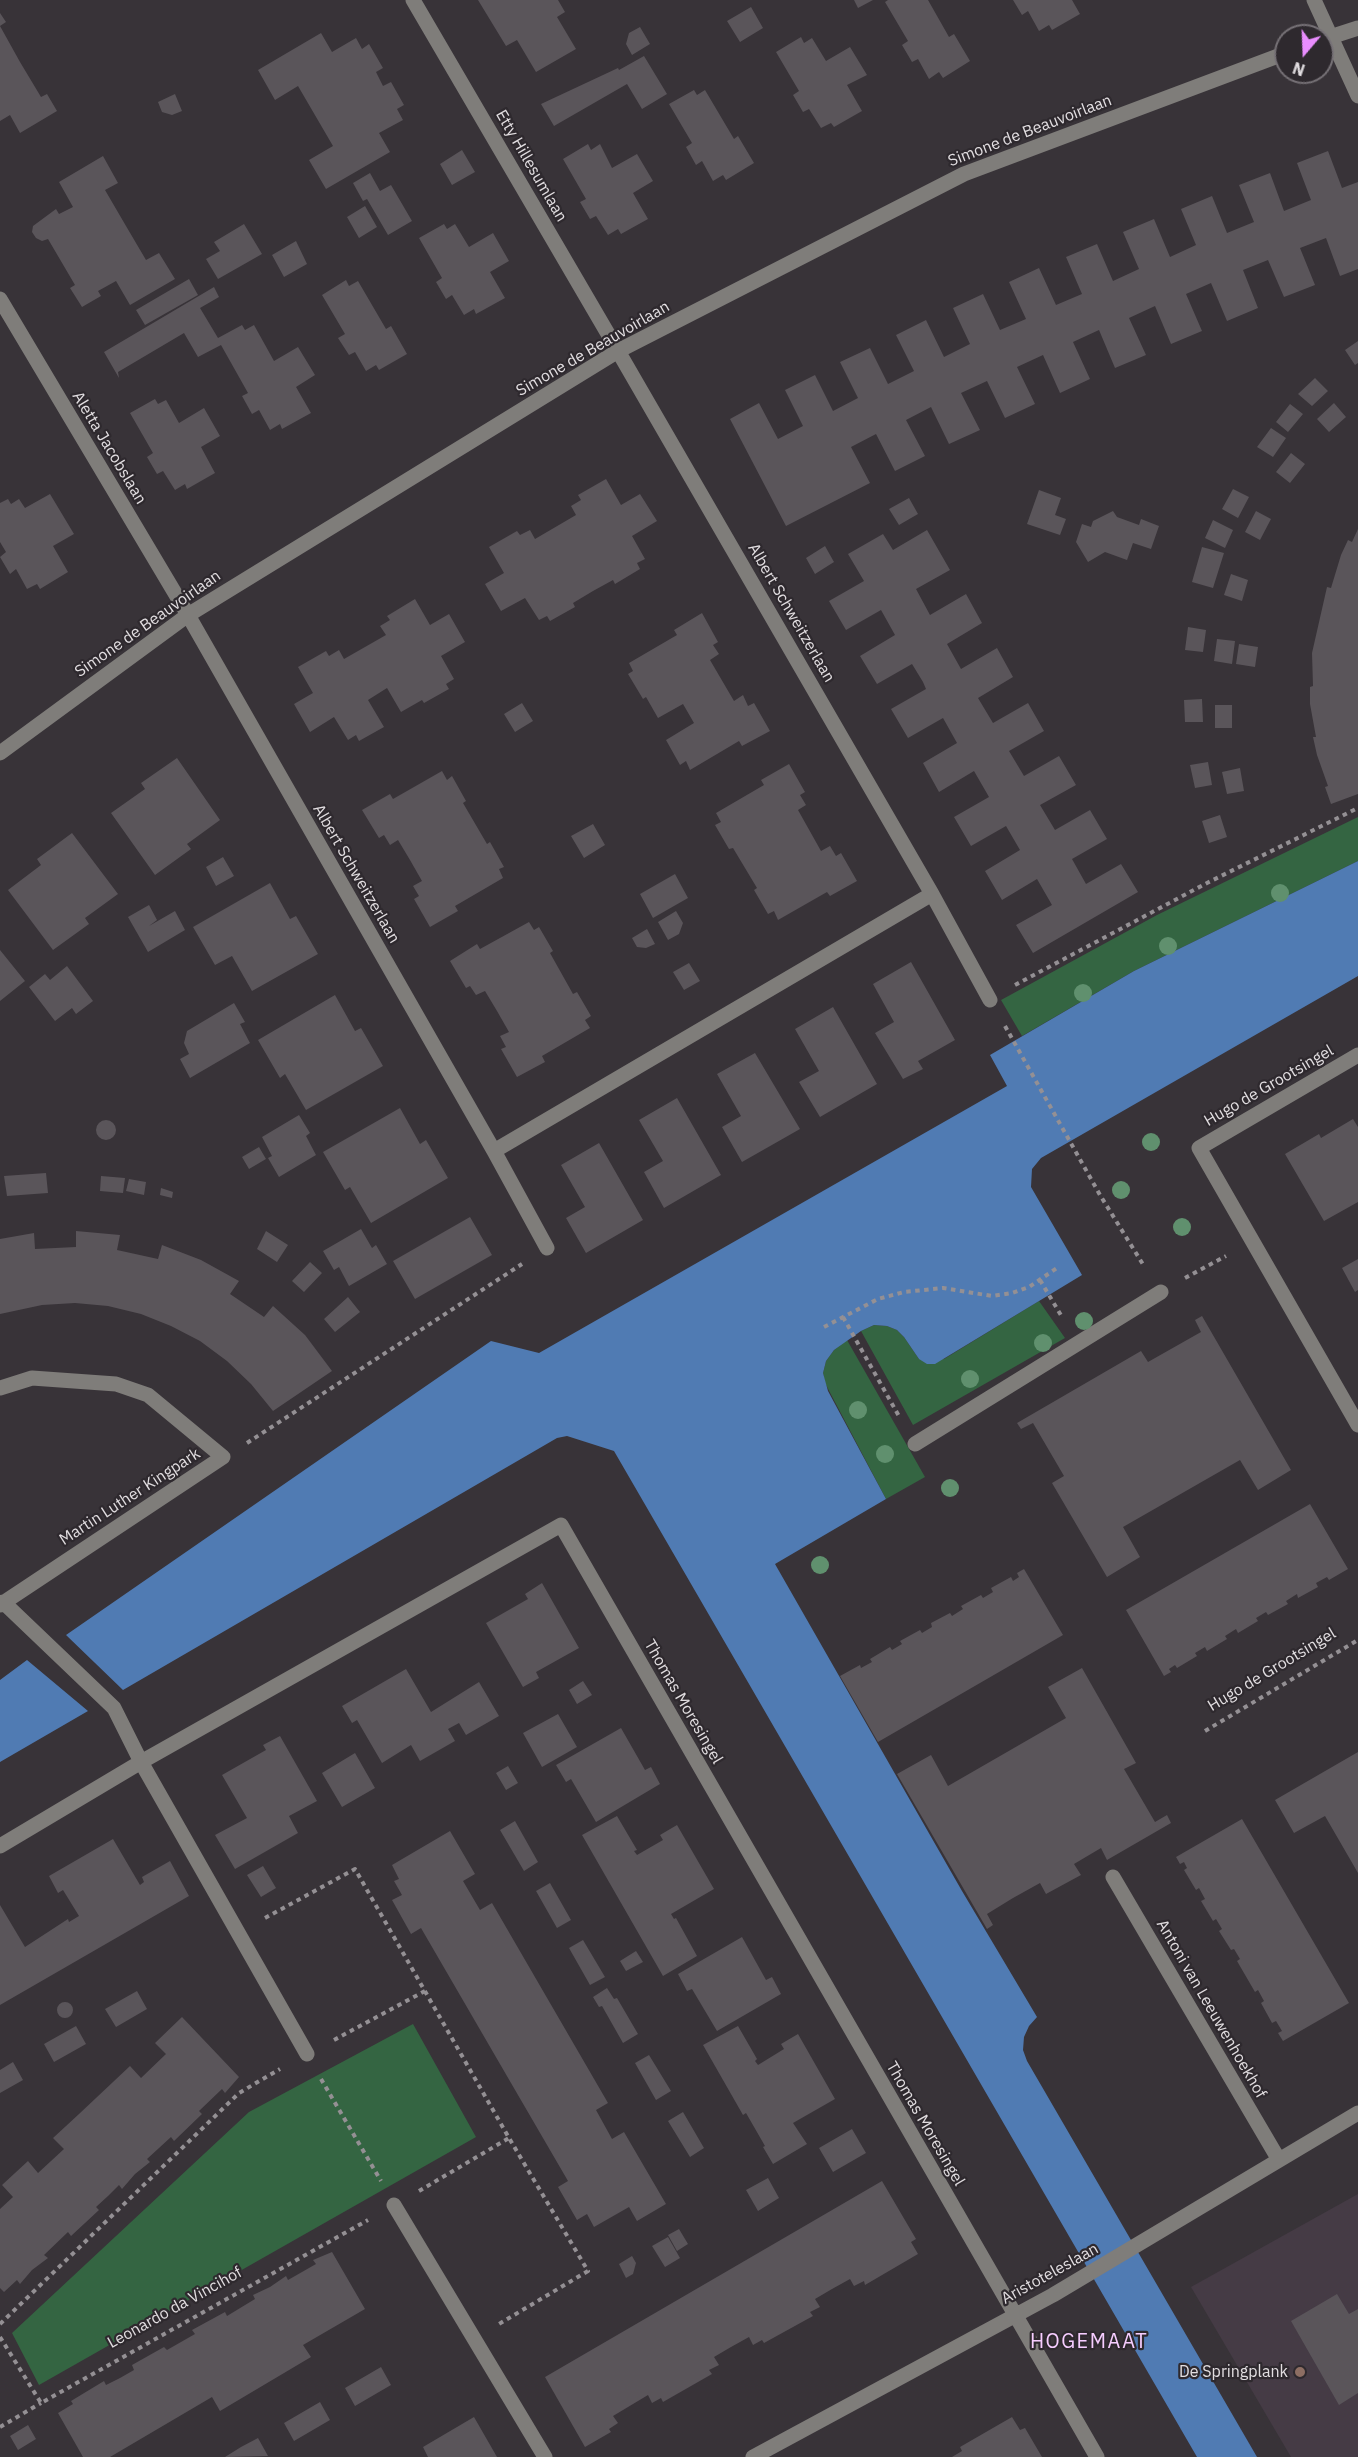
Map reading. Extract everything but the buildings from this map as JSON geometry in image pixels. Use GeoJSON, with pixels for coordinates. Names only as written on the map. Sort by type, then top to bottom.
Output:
{"type":"FeatureCollection","features":[{"type":"Feature","properties":{"kind":"street","name":"Etty Hillesumlaan"},"geometry":{"type":"LineString","coordinates":[[413,0],[618,351]]}},
{"type":"Feature","properties":{"kind":"street"},"geometry":{"type":"LineString","coordinates":[[1314,0],[1322,24]]}},
{"type":"Feature","properties":{"kind":"street"},"geometry":{"type":"LineString","coordinates":[[1334,36],[1358,28]]}},
{"type":"Feature","properties":{"kind":"street"},"geometry":{"type":"LineString","coordinates":[[1334,52],[1358,96]]}},
{"type":"Feature","properties":{"kind":"street","name":"Simone de Beauvoirlaan"},"geometry":{"type":"LineString","coordinates":[[0,753],[188,615],[618,351],[964,174],[1274,58]]}},
{"type":"Feature","properties":{"kind":"street","name":"Aletta Jacobslaan"},"geometry":{"type":"LineString","coordinates":[[0,299],[188,615]]}},
{"type":"Feature","properties":{"kind":"street","name":"Albert Schweitzerlaan"},"geometry":{"type":"LineString","coordinates":[[618,351],[932,894],[990,1000]]}},
{"type":"Feature","properties":{"kind":"street","name":"Albert Schweitzerlaan"},"geometry":{"type":"LineString","coordinates":[[188,615],[547,1248]]}},
{"type":"Feature","properties":{"kind":"street"},"geometry":{"type":"LineString","coordinates":[[494,1151],[932,894]]}},
{"type":"Feature","properties":{"kind":"street","name":"Hugo de Grootsingel"},"geometry":{"type":"LineString","coordinates":[[1358,1055],[1199,1148],[1358,1425]]}},
{"type":"Feature","properties":{"kind":"street"},"geometry":{"type":"LineString","coordinates":[[915,1444],[1161,1292]]}},
{"type":"Feature","properties":{"kind":"street","name":"Martin Luther Kingpark"},"geometry":{"type":"LineString","coordinates":[[0,1388],[32,1378],[116,1384],[148,1395],[223,1457],[2,1604]]}},
{"type":"Feature","properties":{"kind":"street","name":"Thomas Moresingel"},"geometry":{"type":"LineString","coordinates":[[141,1762],[561,1525],[1014,2315]]}},
{"type":"Feature","properties":{"kind":"street"},"geometry":{"type":"LineString","coordinates":[[2,1604],[114,1708],[141,1762],[306,2054]]}},
{"type":"Feature","properties":{"kind":"street"},"geometry":{"type":"LineString","coordinates":[[0,1846],[141,1762]]}},
{"type":"Feature","properties":{"kind":"street","name":"Antoni van Leeuwenhoekhof"},"geometry":{"type":"LineString","coordinates":[[1113,1877],[1279,2160]]}},
{"type":"Feature","properties":{"kind":"street","name":"Aristoteleslaan"},"geometry":{"type":"LineString","coordinates":[[753,2457],[1053,2295],[1358,2113]]}},
{"type":"Feature","properties":{"kind":"street"},"geometry":{"type":"LineString","coordinates":[[394,2205],[544,2457]]}},
{"type":"Feature","properties":{"kind":"street"},"geometry":{"type":"LineString","coordinates":[[1014,2315],[1097,2457]]}},
{"type":"Feature","properties":{"kind":"path"},"geometry":{"type":"LineString","coordinates":[[1252,1241],[1161,1292],[1100,1196],[990,1000],[1197,889],[1358,807]]}},
{"type":"Feature","properties":{"kind":"path"},"geometry":{"type":"LineString","coordinates":[[223,1457],[258,1437],[547,1248]]}},
{"type":"Feature","properties":{"kind":"path"},"geometry":{"type":"LineString","coordinates":[[824,1327],[878,1299],[904,1292],[943,1288],[992,1296],[1012,1293],[1057,1269]]}},
{"type":"Feature","properties":{"kind":"path"},"geometry":{"type":"LineString","coordinates":[[1040,1280],[1067,1324]]}},
{"type":"Feature","properties":{"kind":"path"},"geometry":{"type":"LineString","coordinates":[[843,1317],[871,1368]]}},
{"type":"Feature","properties":{"kind":"path","name":"Hugo de Grootsingel"},"geometry":{"type":"LineString","coordinates":[[1205,1731],[1358,1640]]}},
{"type":"Feature","properties":{"kind":"path"},"geometry":{"type":"LineString","coordinates":[[238,1932],[355,1869],[588,2271],[475,2339]]}},
{"type":"Feature","properties":{"kind":"path"},"geometry":{"type":"LineString","coordinates":[[0,2324],[238,2093],[425,1991]]}},
{"type":"Feature","properties":{"kind":"path"},"geometry":{"type":"LineString","coordinates":[[306,2054],[394,2205]]}},
{"type":"Feature","properties":{"kind":"path","name":"Leonardo da Vincihof"},"geometry":{"type":"LineString","coordinates":[[0,2427],[509,2138]]}},
{"type":"Feature","properties":{"kind":"path"},"geometry":{"type":"LineString","coordinates":[[0,2337],[41,2403]]}},
{"type":"Feature","properties":{"kind":"shaded area","name":"De Springplank"},"geometry":{"type":"Polygon","coordinates":[[[1358,2194],[1358,2457],[1291,2457],[1191,2287],[1358,2194]]]}},
{"type":"Feature","properties":{"kind":"green space"},"geometry":{"type":"Polygon","coordinates":[[[1358,817],[1358,861],[1134,971],[1022,1036],[1001,1000],[1157,915],[1358,817]]]}},
{"type":"Feature","properties":{"kind":"green space"},"geometry":{"type":"Polygon","coordinates":[[[1039,1301],[1065,1338],[913,1425],[861,1331],[874,1325],[887,1326],[897,1330],[904,1337],[919,1359],[944,1359],[1039,1301]]]}},
{"type":"Feature","properties":{"kind":"green space"},"geometry":{"type":"Polygon","coordinates":[[[847,1340],[925,1477],[886,1499],[825,1383],[823,1373],[826,1361],[834,1350],[847,1340]]]}},
{"type":"Feature","properties":{"kind":"green space"},"geometry":{"type":"Polygon","coordinates":[[[413,2024],[476,2137],[39,2385],[12,2333],[249,2112],[413,2024]]]}},
{"type":"Feature","properties":{"kind":"water"},"geometry":{"type":"Polygon","coordinates":[[[1358,861],[1358,976],[1041,1158],[1032,1169],[1031,1187],[1082,1275],[935,1364],[927,1364],[919,1359],[904,1337],[897,1330],[887,1326],[874,1325],[861,1331],[834,1350],[826,1361],[823,1373],[828,1391],[886,1499],[775,1564],[962,1891],[1037,2017],[1029,2026],[1024,2037],[1023,2050],[1027,2061],[1257,2457],[1197,2457],[614,1451],[567,1436],[557,1438],[123,1690],[66,1635],[491,1341],[539,1353],[1007,1086],[990,1055],[1134,971],[1358,861]]]}},
{"type":"Feature","properties":{"kind":"water"},"geometry":{"type":"Polygon","coordinates":[[[27,1660],[88,1711],[0,1762],[0,1680],[27,1660]]]}},
{"type":"Feature","properties":{"kind":"place","name":"De Springplank"},"geometry":{"type":"Point","coordinates":[1300,2372]}},
{"type":"Feature","properties":{"kind":"district","name":"HOGEMAAT"},"geometry":{"type":"Point","coordinates":[1089,2342]}}]}
